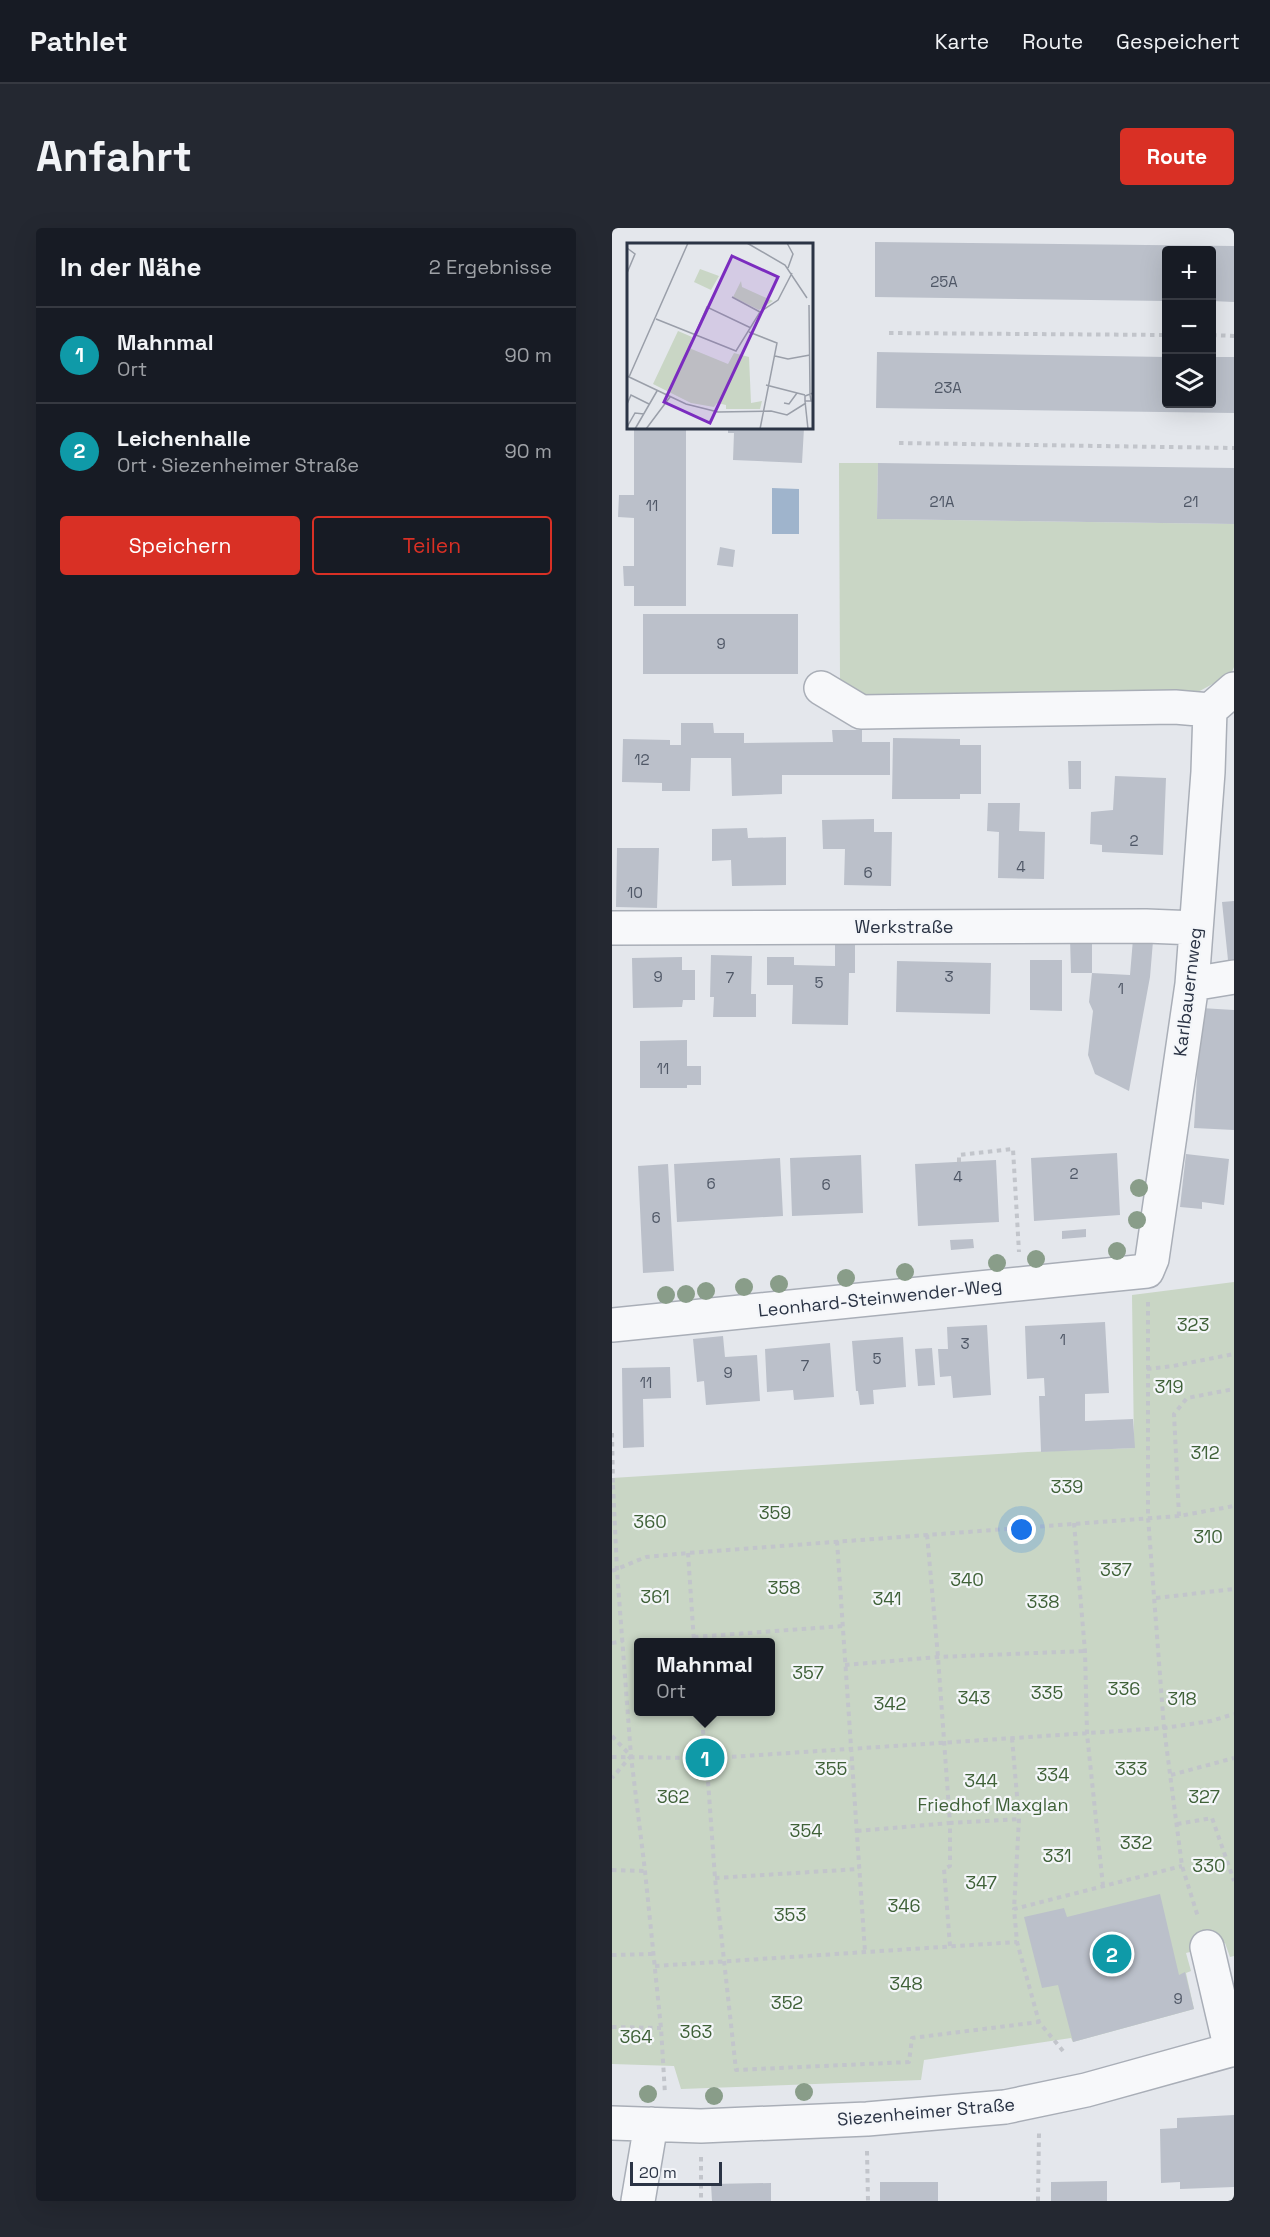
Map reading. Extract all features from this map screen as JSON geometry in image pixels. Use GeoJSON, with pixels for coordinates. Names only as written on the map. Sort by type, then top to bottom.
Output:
{"type":"FeatureCollection","features":[{"type":"Feature","properties":{"kind":"street","name":"Karlbauernweg"},"geometry":{"type":"LineString","coordinates":[[821,688],[861,712],[1175,707],[1222,700],[1208,772],[1192,984],[1152,1259],[1147,1271]]}},
{"type":"Feature","properties":{"kind":"street","name":"Werkstraße"},"geometry":{"type":"LineString","coordinates":[[612,928],[1134,926],[1196,928]]}},
{"type":"Feature","properties":{"kind":"street"},"geometry":{"type":"LineString","coordinates":[[1192,984],[1234,977]]}},
{"type":"Feature","properties":{"kind":"street","name":"Leonhard-Steinwender-Weg"},"geometry":{"type":"LineString","coordinates":[[612,1325],[1147,1271]]}},
{"type":"Feature","properties":{"kind":"street"},"geometry":{"type":"LineString","coordinates":[[1207,1947],[1232,2049]]}},
{"type":"Feature","properties":{"kind":"street","name":"Siezenheimer Straße"},"geometry":{"type":"LineString","coordinates":[[612,2123],[701,2126],[867,2119],[1005,2107],[1086,2090],[1232,2049]]}},
{"type":"Feature","properties":{"kind":"street"},"geometry":{"type":"LineString","coordinates":[[638,2201],[660,2124]]}},
{"type":"Feature","properties":{"kind":"path"},"geometry":{"type":"LineString","coordinates":[[889,333],[1162,335]]}},
{"type":"Feature","properties":{"kind":"path"},"geometry":{"type":"LineString","coordinates":[[1216,336],[1234,336]]}},
{"type":"Feature","properties":{"kind":"path"},"geometry":{"type":"LineString","coordinates":[[899,443],[1234,448]]}},
{"type":"Feature","properties":{"kind":"path"},"geometry":{"type":"LineString","coordinates":[[959,1162],[959,1155],[1013,1149],[1021,1284]]}},
{"type":"Feature","properties":{"kind":"path"},"geometry":{"type":"LineString","coordinates":[[1147,1271],[1148,1517],[1156,1598],[1164,1728],[1182,1866],[1207,1947]]}},
{"type":"Feature","properties":{"kind":"path"},"geometry":{"type":"LineString","coordinates":[[1147,1369],[1234,1354]]}},
{"type":"Feature","properties":{"kind":"path"},"geometry":{"type":"LineString","coordinates":[[1179,1516],[1174,1414],[1187,1398],[1234,1389]]}},
{"type":"Feature","properties":{"kind":"path"},"geometry":{"type":"LineString","coordinates":[[612,1433],[614,1571],[623,1641],[631,1756],[661,2028],[660,2124]]}},
{"type":"Feature","properties":{"kind":"path"},"geometry":{"type":"LineString","coordinates":[[614,1571],[646,1557],[1179,1516],[1234,1506]]}},
{"type":"Feature","properties":{"kind":"path"},"geometry":{"type":"LineString","coordinates":[[1074,1523],[1085,1651],[1087,1734],[1103,1886]]}},
{"type":"Feature","properties":{"kind":"path"},"geometry":{"type":"LineString","coordinates":[[927,1534],[950,1823],[950,1866],[944,1869],[950,1946]]}},
{"type":"Feature","properties":{"kind":"path"},"geometry":{"type":"LineString","coordinates":[[837,1541],[865,1952]]}},
{"type":"Feature","properties":{"kind":"path"},"geometry":{"type":"LineString","coordinates":[[688,1553],[694,1638]]}},
{"type":"Feature","properties":{"kind":"path"},"geometry":{"type":"LineString","coordinates":[[1156,1598],[1234,1589]]}},
{"type":"Feature","properties":{"kind":"path"},"geometry":{"type":"LineString","coordinates":[[715,1638],[843,1626]]}},
{"type":"Feature","properties":{"kind":"path"},"geometry":{"type":"LineString","coordinates":[[612,1642],[623,1641]]}},
{"type":"Feature","properties":{"kind":"path"},"geometry":{"type":"LineString","coordinates":[[845,1665],[1085,1651]]}},
{"type":"Feature","properties":{"kind":"path"},"geometry":{"type":"LineString","coordinates":[[701,1716],[705,1750],[714,1758],[1164,1728],[1211,1721],[1234,1714]]}},
{"type":"Feature","properties":{"kind":"path"},"geometry":{"type":"LineString","coordinates":[[612,1736],[631,1756]]}},
{"type":"Feature","properties":{"kind":"path"},"geometry":{"type":"LineString","coordinates":[[1012,1738],[1019,1819],[1014,1909],[1017,1942],[1039,2022],[1063,2051]]}},
{"type":"Feature","properties":{"kind":"path"},"geometry":{"type":"LineString","coordinates":[[697,1758],[705,1750]]}},
{"type":"Feature","properties":{"kind":"path"},"geometry":{"type":"LineString","coordinates":[[612,1778],[631,1756]]}},
{"type":"Feature","properties":{"kind":"path"},"geometry":{"type":"LineString","coordinates":[[612,1757],[697,1758],[707,1767]]}},
{"type":"Feature","properties":{"kind":"path"},"geometry":{"type":"LineString","coordinates":[[714,1758],[707,1767],[715,1878],[736,2070],[909,2062],[912,2037],[1039,2022]]}},
{"type":"Feature","properties":{"kind":"path"},"geometry":{"type":"LineString","coordinates":[[1171,1775],[1234,1758]]}},
{"type":"Feature","properties":{"kind":"path"},"geometry":{"type":"LineString","coordinates":[[1177,1824],[1212,1818],[1234,1881]]}},
{"type":"Feature","properties":{"kind":"path"},"geometry":{"type":"LineString","coordinates":[[856,1831],[1019,1819]]}},
{"type":"Feature","properties":{"kind":"path"},"geometry":{"type":"LineString","coordinates":[[1014,1909],[1182,1866]]}},
{"type":"Feature","properties":{"kind":"path"},"geometry":{"type":"LineString","coordinates":[[715,1878],[859,1869]]}},
{"type":"Feature","properties":{"kind":"path"},"geometry":{"type":"LineString","coordinates":[[612,1870],[645,1871]]}},
{"type":"Feature","properties":{"kind":"path"},"geometry":{"type":"LineString","coordinates":[[655,1966],[1017,1942]]}},
{"type":"Feature","properties":{"kind":"path"},"geometry":{"type":"LineString","coordinates":[[612,1955],[653,1954]]}},
{"type":"Feature","properties":{"kind":"path"},"geometry":{"type":"LineString","coordinates":[[612,2027],[661,2028]]}},
{"type":"Feature","properties":{"kind":"path"},"geometry":{"type":"LineString","coordinates":[[1038,2201],[1039,2100]]}},
{"type":"Feature","properties":{"kind":"path"},"geometry":{"type":"LineString","coordinates":[[867,2119],[868,2201]]}},
{"type":"Feature","properties":{"kind":"path"},"geometry":{"type":"LineString","coordinates":[[701,2126],[701,2201]]}},
{"type":"Feature","properties":{"kind":"green space"},"geometry":{"type":"Polygon","coordinates":[[[839,463],[878,463],[877,519],[1234,524],[1234,667],[1231,674],[1196,693],[870,698],[840,680],[839,463]]]}},
{"type":"Feature","properties":{"kind":"green space","name":"Friedhof Maxglan"},"geometry":{"type":"Polygon","coordinates":[[[1234,1282],[1234,1956],[1230,1957],[1225,1943],[1186,1953],[1191,1971],[1186,1973],[1194,2009],[1073,2042],[1071,2038],[924,2060],[921,2080],[681,2089],[674,2066],[612,2064],[612,1478],[1028,1452],[1134,1448],[1132,1295],[1234,1282]]]}},
{"type":"Feature","properties":{"kind":"water"},"geometry":{"type":"Polygon","coordinates":[[[772,488],[799,489],[799,534],[772,534],[772,488]]]}},
{"type":"Feature","properties":{"kind":"building"},"geometry":{"type":"Polygon","coordinates":[[[875,242],[1234,246],[1234,302],[1216,301],[1216,246],[1162,246],[1162,301],[875,297],[875,242]]]}},
{"type":"Feature","properties":{"kind":"building"},"geometry":{"type":"Polygon","coordinates":[[[877,352],[1162,357],[1162,408],[1216,408],[1216,357],[1234,357],[1234,413],[876,408],[877,352]]]}},
{"type":"Feature","properties":{"kind":"building"},"geometry":{"type":"Polygon","coordinates":[[[634,429],[686,429],[686,606],[634,606],[634,586],[624,586],[623,566],[634,566],[634,518],[618,517],[619,495],[634,495],[634,429]]]}},
{"type":"Feature","properties":{"kind":"building"},"geometry":{"type":"Polygon","coordinates":[[[728,429],[804,429],[802,463],[733,460],[734,433],[728,433],[728,429]]]}},
{"type":"Feature","properties":{"kind":"building"},"geometry":{"type":"Polygon","coordinates":[[[878,463],[1234,468],[1234,524],[877,519],[878,463]]]}},
{"type":"Feature","properties":{"kind":"building"},"geometry":{"type":"Polygon","coordinates":[[[720,547],[735,550],[733,567],[717,565],[720,547]]]}},
{"type":"Feature","properties":{"kind":"building"},"geometry":{"type":"Polygon","coordinates":[[[643,614],[798,614],[798,674],[643,674],[643,614]]]}},
{"type":"Feature","properties":{"kind":"building"},"geometry":{"type":"Polygon","coordinates":[[[681,723],[713,723],[714,733],[744,733],[744,743],[833,742],[832,730],[862,730],[862,742],[890,742],[890,775],[782,775],[782,794],[732,796],[731,758],[691,758],[690,791],[662,791],[662,783],[622,782],[623,739],[670,740],[670,745],[681,745],[681,723]]]}},
{"type":"Feature","properties":{"kind":"building"},"geometry":{"type":"Polygon","coordinates":[[[893,738],[960,739],[960,745],[981,745],[981,794],[960,794],[960,799],[892,799],[893,738]]]}},
{"type":"Feature","properties":{"kind":"building"},"geometry":{"type":"Polygon","coordinates":[[[1068,761],[1081,761],[1081,789],[1069,789],[1068,761]]]}},
{"type":"Feature","properties":{"kind":"building"},"geometry":{"type":"Polygon","coordinates":[[[1115,776],[1166,778],[1163,855],[1102,852],[1102,845],[1090,844],[1091,812],[1113,810],[1115,776]]]}},
{"type":"Feature","properties":{"kind":"building"},"geometry":{"type":"Polygon","coordinates":[[[988,803],[1020,803],[1019,831],[1045,832],[1044,879],[998,878],[999,832],[987,831],[988,803]]]}},
{"type":"Feature","properties":{"kind":"building"},"geometry":{"type":"Polygon","coordinates":[[[874,819],[874,832],[892,832],[891,886],[844,885],[845,849],[823,849],[822,820],[874,819]]]}},
{"type":"Feature","properties":{"kind":"building"},"geometry":{"type":"Polygon","coordinates":[[[747,828],[748,838],[786,837],[786,885],[732,886],[731,860],[712,861],[712,829],[747,828]]]}},
{"type":"Feature","properties":{"kind":"building"},"geometry":{"type":"Polygon","coordinates":[[[617,848],[659,848],[657,908],[616,907],[617,848]]]}},
{"type":"Feature","properties":{"kind":"building"},"geometry":{"type":"Polygon","coordinates":[[[1234,901],[1234,959],[1228,960],[1222,902],[1234,901]]]}},
{"type":"Feature","properties":{"kind":"building"},"geometry":{"type":"Polygon","coordinates":[[[1070,938],[1092,938],[1092,973],[1071,973],[1070,938]]]}},
{"type":"Feature","properties":{"kind":"building"},"geometry":{"type":"Polygon","coordinates":[[[1133,939],[1153,941],[1150,977],[1129,1091],[1095,1074],[1088,1055],[1093,1011],[1089,1002],[1092,973],[1130,975],[1133,939]]]}},
{"type":"Feature","properties":{"kind":"building"},"geometry":{"type":"Polygon","coordinates":[[[835,945],[855,945],[855,973],[849,973],[848,1025],[792,1024],[793,985],[767,985],[767,957],[794,957],[794,965],[835,966],[835,945]]]}},
{"type":"Feature","properties":{"kind":"building"},"geometry":{"type":"Polygon","coordinates":[[[711,955],[752,956],[751,994],[756,994],[756,1017],[713,1017],[714,997],[710,997],[711,955]]]}},
{"type":"Feature","properties":{"kind":"building"},"geometry":{"type":"Polygon","coordinates":[[[682,957],[682,970],[695,970],[695,1000],[683,1000],[682,1007],[633,1008],[632,958],[682,957]]]}},
{"type":"Feature","properties":{"kind":"building"},"geometry":{"type":"Polygon","coordinates":[[[1030,960],[1062,960],[1062,1011],[1030,1010],[1030,960]]]}},
{"type":"Feature","properties":{"kind":"building"},"geometry":{"type":"Polygon","coordinates":[[[897,961],[991,963],[990,1014],[896,1012],[897,961]]]}},
{"type":"Feature","properties":{"kind":"building"},"geometry":{"type":"Polygon","coordinates":[[[1201,1008],[1234,1010],[1234,1130],[1194,1128],[1201,1008]]]}},
{"type":"Feature","properties":{"kind":"building"},"geometry":{"type":"Polygon","coordinates":[[[687,1040],[687,1066],[701,1066],[701,1085],[687,1085],[687,1088],[640,1088],[640,1041],[687,1040]]]}},
{"type":"Feature","properties":{"kind":"building"},"geometry":{"type":"Polygon","coordinates":[[[1117,1153],[1120,1215],[1034,1221],[1031,1158],[1117,1153]]]}},
{"type":"Feature","properties":{"kind":"building"},"geometry":{"type":"Polygon","coordinates":[[[1186,1154],[1229,1159],[1224,1205],[1202,1202],[1202,1209],[1180,1207],[1186,1154]]]}},
{"type":"Feature","properties":{"kind":"building"},"geometry":{"type":"Polygon","coordinates":[[[861,1155],[863,1213],[792,1216],[790,1158],[861,1155]]]}},
{"type":"Feature","properties":{"kind":"building"},"geometry":{"type":"Polygon","coordinates":[[[780,1158],[783,1216],[677,1222],[674,1164],[780,1158]]]}},
{"type":"Feature","properties":{"kind":"building"},"geometry":{"type":"Polygon","coordinates":[[[996,1160],[999,1222],[918,1226],[915,1164],[996,1160]]]}},
{"type":"Feature","properties":{"kind":"building"},"geometry":{"type":"Polygon","coordinates":[[[668,1164],[674,1271],[643,1273],[638,1166],[668,1164]]]}},
{"type":"Feature","properties":{"kind":"building"},"geometry":{"type":"Polygon","coordinates":[[[1086,1229],[1086,1237],[1062,1239],[1062,1231],[1086,1229]]]}},
{"type":"Feature","properties":{"kind":"building"},"geometry":{"type":"Polygon","coordinates":[[[973,1239],[974,1248],[951,1250],[950,1240],[973,1239]]]}},
{"type":"Feature","properties":{"kind":"building"},"geometry":{"type":"Polygon","coordinates":[[[1105,1322],[1109,1393],[1085,1394],[1085,1421],[1133,1419],[1135,1448],[1041,1452],[1039,1396],[1045,1396],[1044,1378],[1027,1379],[1025,1326],[1105,1322]]]}},
{"type":"Feature","properties":{"kind":"building"},"geometry":{"type":"Polygon","coordinates":[[[987,1325],[991,1395],[953,1398],[951,1376],[940,1377],[938,1349],[948,1349],[947,1327],[987,1325]]]}},
{"type":"Feature","properties":{"kind":"building"},"geometry":{"type":"Polygon","coordinates":[[[723,1336],[725,1357],[757,1355],[760,1401],[706,1405],[704,1381],[697,1382],[693,1339],[723,1336]]]}},
{"type":"Feature","properties":{"kind":"building"},"geometry":{"type":"Polygon","coordinates":[[[903,1337],[906,1387],[873,1390],[874,1404],[860,1405],[858,1391],[856,1391],[852,1341],[903,1337]]]}},
{"type":"Feature","properties":{"kind":"building"},"geometry":{"type":"Polygon","coordinates":[[[830,1343],[834,1397],[794,1400],[793,1390],[767,1392],[765,1349],[830,1343]]]}},
{"type":"Feature","properties":{"kind":"building"},"geometry":{"type":"Polygon","coordinates":[[[932,1348],[935,1385],[918,1386],[915,1349],[932,1348]]]}},
{"type":"Feature","properties":{"kind":"building"},"geometry":{"type":"Polygon","coordinates":[[[670,1367],[671,1398],[643,1399],[644,1447],[623,1448],[622,1368],[670,1367]]]}},
{"type":"Feature","properties":{"kind":"building"},"geometry":{"type":"Polygon","coordinates":[[[1160,1894],[1179,1975],[1185,1972],[1194,2009],[1073,2042],[1058,1985],[1042,1988],[1024,1917],[1064,1908],[1067,1917],[1160,1894]]]}},
{"type":"Feature","properties":{"kind":"building"},"geometry":{"type":"Polygon","coordinates":[[[1234,2115],[1234,2187],[1180,2189],[1180,2182],[1161,2183],[1160,2129],[1177,2128],[1177,2118],[1234,2115]]]}},
{"type":"Feature","properties":{"kind":"building"},"geometry":{"type":"Polygon","coordinates":[[[1107,2181],[1107,2201],[1051,2201],[1051,2182],[1107,2181]]]}},
{"type":"Feature","properties":{"kind":"building"},"geometry":{"type":"Polygon","coordinates":[[[880,2182],[938,2182],[938,2201],[880,2201],[880,2182]]]}},
{"type":"Feature","properties":{"kind":"building"},"geometry":{"type":"Polygon","coordinates":[[[771,2183],[771,2201],[712,2201],[711,2184],[771,2183]]]}},
{"type":"Feature","properties":{"kind":"place","name":"Mahnmal"},"geometry":{"type":"Point","coordinates":[705,1758]}},
{"type":"Feature","properties":{"kind":"place","name":"Leichenhalle"},"geometry":{"type":"Point","coordinates":[1112,1954]}},
{"type":"Feature","properties":{"kind":"park label","name":"323"},"geometry":{"type":"Point","coordinates":[1193,1325]}},
{"type":"Feature","properties":{"kind":"park label","name":"319"},"geometry":{"type":"Point","coordinates":[1169,1387]}},
{"type":"Feature","properties":{"kind":"park label","name":"312"},"geometry":{"type":"Point","coordinates":[1205,1453]}},
{"type":"Feature","properties":{"kind":"park label","name":"339"},"geometry":{"type":"Point","coordinates":[1067,1487]}},
{"type":"Feature","properties":{"kind":"park label","name":"359"},"geometry":{"type":"Point","coordinates":[775,1513]}},
{"type":"Feature","properties":{"kind":"park label","name":"360"},"geometry":{"type":"Point","coordinates":[650,1522]}},
{"type":"Feature","properties":{"kind":"park label","name":"310"},"geometry":{"type":"Point","coordinates":[1208,1537]}},
{"type":"Feature","properties":{"kind":"park label","name":"337"},"geometry":{"type":"Point","coordinates":[1116,1570]}},
{"type":"Feature","properties":{"kind":"park label","name":"340"},"geometry":{"type":"Point","coordinates":[967,1580]}},
{"type":"Feature","properties":{"kind":"park label","name":"358"},"geometry":{"type":"Point","coordinates":[784,1588]}},
{"type":"Feature","properties":{"kind":"park label","name":"361"},"geometry":{"type":"Point","coordinates":[655,1597]}},
{"type":"Feature","properties":{"kind":"park label","name":"341"},"geometry":{"type":"Point","coordinates":[887,1599]}},
{"type":"Feature","properties":{"kind":"park label","name":"338"},"geometry":{"type":"Point","coordinates":[1043,1602]}},
{"type":"Feature","properties":{"kind":"park label","name":"357"},"geometry":{"type":"Point","coordinates":[808,1673]}},
{"type":"Feature","properties":{"kind":"park label","name":"336"},"geometry":{"type":"Point","coordinates":[1124,1689]}},
{"type":"Feature","properties":{"kind":"park label","name":"335"},"geometry":{"type":"Point","coordinates":[1047,1693]}},
{"type":"Feature","properties":{"kind":"park label","name":"343"},"geometry":{"type":"Point","coordinates":[974,1698]}},
{"type":"Feature","properties":{"kind":"park label","name":"318"},"geometry":{"type":"Point","coordinates":[1182,1699]}},
{"type":"Feature","properties":{"kind":"park label","name":"342"},"geometry":{"type":"Point","coordinates":[890,1704]}},
{"type":"Feature","properties":{"kind":"park label","name":"355"},"geometry":{"type":"Point","coordinates":[831,1769]}},
{"type":"Feature","properties":{"kind":"park label","name":"333"},"geometry":{"type":"Point","coordinates":[1131,1769]}},
{"type":"Feature","properties":{"kind":"park label","name":"334"},"geometry":{"type":"Point","coordinates":[1053,1775]}},
{"type":"Feature","properties":{"kind":"park label","name":"344"},"geometry":{"type":"Point","coordinates":[981,1781]}},
{"type":"Feature","properties":{"kind":"park label","name":"362"},"geometry":{"type":"Point","coordinates":[673,1797]}},
{"type":"Feature","properties":{"kind":"park label","name":"327"},"geometry":{"type":"Point","coordinates":[1204,1797]}},
{"type":"Feature","properties":{"kind":"park label","name":"354"},"geometry":{"type":"Point","coordinates":[806,1831]}},
{"type":"Feature","properties":{"kind":"park label","name":"332"},"geometry":{"type":"Point","coordinates":[1136,1843]}},
{"type":"Feature","properties":{"kind":"park label","name":"331"},"geometry":{"type":"Point","coordinates":[1057,1856]}},
{"type":"Feature","properties":{"kind":"park label","name":"330"},"geometry":{"type":"Point","coordinates":[1209,1866]}},
{"type":"Feature","properties":{"kind":"park label","name":"347"},"geometry":{"type":"Point","coordinates":[981,1883]}},
{"type":"Feature","properties":{"kind":"park label","name":"346"},"geometry":{"type":"Point","coordinates":[904,1906]}},
{"type":"Feature","properties":{"kind":"park label","name":"353"},"geometry":{"type":"Point","coordinates":[790,1915]}},
{"type":"Feature","properties":{"kind":"park label","name":"348"},"geometry":{"type":"Point","coordinates":[906,1984]}},
{"type":"Feature","properties":{"kind":"park label","name":"352"},"geometry":{"type":"Point","coordinates":[787,2003]}},
{"type":"Feature","properties":{"kind":"park label","name":"363"},"geometry":{"type":"Point","coordinates":[696,2032]}},
{"type":"Feature","properties":{"kind":"park label","name":"364"},"geometry":{"type":"Point","coordinates":[636,2037]}}]}
